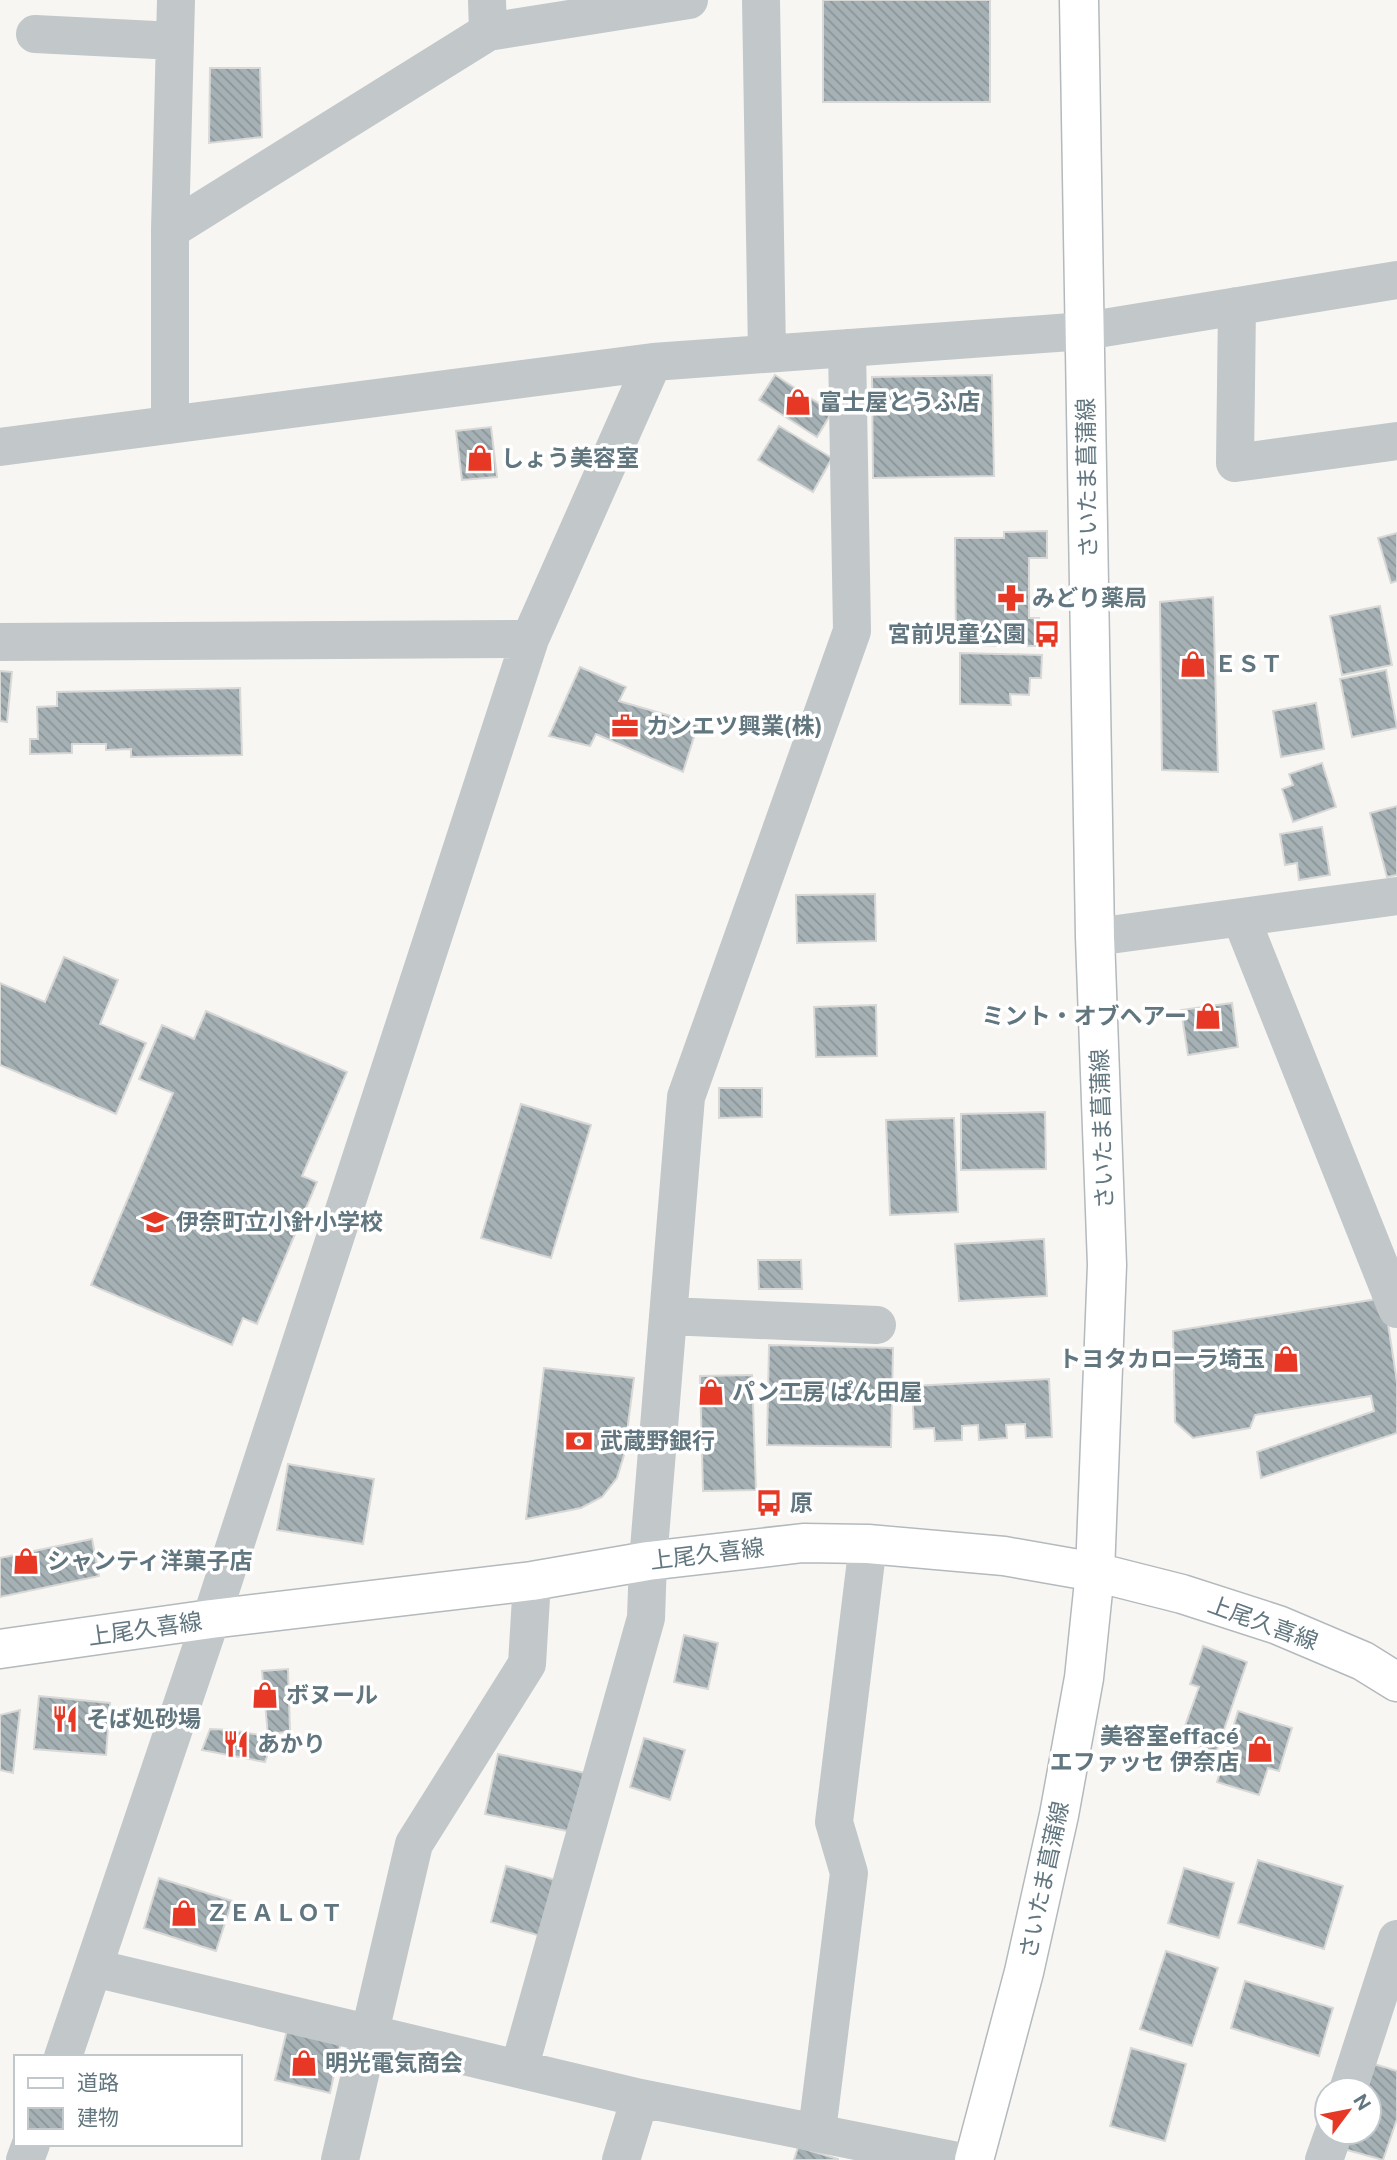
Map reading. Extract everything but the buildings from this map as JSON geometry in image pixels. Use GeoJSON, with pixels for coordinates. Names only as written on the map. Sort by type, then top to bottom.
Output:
{"type":"FeatureCollection","features":[{"type":"Feature","properties":{"kind":"main road","name":"さいたま菖蒲線"},"geometry":{"type":"LineString","coordinates":[[974,2160],[1024,1972],[1059,1815],[1084,1678],[1095,1572],[1107,1265],[1095,937],[1079,0]]}},
{"type":"Feature","properties":{"kind":"main road","name":"上尾久喜線"},"geometry":{"type":"LineString","coordinates":[[0,1649],[211,1619],[532,1581],[648,1561],[803,1543],[869,1544],[1004,1556],[1095,1572],[1182,1594],[1278,1625],[1363,1661],[1397,1682]]}},
{"type":"Feature","properties":{"kind":"street"},"geometry":{"type":"LineString","coordinates":[[170,425],[170,230],[176,0]]}},
{"type":"Feature","properties":{"kind":"street"},"geometry":{"type":"LineString","coordinates":[[170,230],[487,16],[689,0]]}},
{"type":"Feature","properties":{"kind":"street"},"geometry":{"type":"LineString","coordinates":[[761,0],[766,353]]}},
{"type":"Feature","properties":{"kind":"street"},"geometry":{"type":"LineString","coordinates":[[35,34],[175,41]]}},
{"type":"Feature","properties":{"kind":"street"},"geometry":{"type":"LineString","coordinates":[[0,447],[653,362],[1085,331],[1397,280]]}},
{"type":"Feature","properties":{"kind":"street"},"geometry":{"type":"LineString","coordinates":[[1237,306],[1235,463],[1397,441]]}},
{"type":"Feature","properties":{"kind":"street"},"geometry":{"type":"LineString","coordinates":[[519,2069],[646,1618],[648,1561],[686,1097],[852,631],[846,348]]}},
{"type":"Feature","properties":{"kind":"street"},"geometry":{"type":"LineString","coordinates":[[63,2055],[211,1619],[530,639],[653,362]]}},
{"type":"Feature","properties":{"kind":"street"},"geometry":{"type":"LineString","coordinates":[[0,642],[530,639]]}},
{"type":"Feature","properties":{"kind":"street"},"geometry":{"type":"LineString","coordinates":[[1095,937],[1397,896]]}},
{"type":"Feature","properties":{"kind":"street"},"geometry":{"type":"LineString","coordinates":[[1241,918],[1397,1309]]}},
{"type":"Feature","properties":{"kind":"street"},"geometry":{"type":"LineString","coordinates":[[668,1316],[877,1325]]}},
{"type":"Feature","properties":{"kind":"street"},"geometry":{"type":"LineString","coordinates":[[817,2131],[849,1873],[834,1822],[869,1544]]}},
{"type":"Feature","properties":{"kind":"street"},"geometry":{"type":"LineString","coordinates":[[340,2160],[414,1844],[527,1664],[532,1581]]}},
{"type":"Feature","properties":{"kind":"street"},"geometry":{"type":"LineString","coordinates":[[1356,2076],[1386,2022],[1397,1939]]}},
{"type":"Feature","properties":{"kind":"street"},"geometry":{"type":"LineString","coordinates":[[94,1968],[640,2098],[953,2160]]}},
{"type":"Feature","properties":{"kind":"street"},"geometry":{"type":"LineString","coordinates":[[621,2160],[640,2098]]}},
{"type":"Feature","properties":{"kind":"place","name":"富士屋とうふ店"},"geometry":{"type":"Point","coordinates":[798,402]}},
{"type":"Feature","properties":{"kind":"place","name":"しょう美容室"},"geometry":{"type":"Point","coordinates":[480,458]}},
{"type":"Feature","properties":{"kind":"place","name":"みどり薬局"},"geometry":{"type":"Point","coordinates":[1011,598]}},
{"type":"Feature","properties":{"kind":"place","name":"宮前児童公園"},"geometry":{"type":"Point","coordinates":[1047,634]}},
{"type":"Feature","properties":{"kind":"place","name":"ＥＳＴ"},"geometry":{"type":"Point","coordinates":[1193,664]}},
{"type":"Feature","properties":{"kind":"place","name":"カンエツ興業(株)"},"geometry":{"type":"Point","coordinates":[625,726]}},
{"type":"Feature","properties":{"kind":"place","name":"ミント・オブヘアー"},"geometry":{"type":"Point","coordinates":[1208,1016]}},
{"type":"Feature","properties":{"kind":"place","name":"伊奈町立小針小学校"},"geometry":{"type":"Point","coordinates":[155,1222]}},
{"type":"Feature","properties":{"kind":"place","name":"トヨタカローラ埼玉"},"geometry":{"type":"Point","coordinates":[1286,1359]}},
{"type":"Feature","properties":{"kind":"place","name":"パン工房 ぱん田屋"},"geometry":{"type":"Point","coordinates":[711,1392]}},
{"type":"Feature","properties":{"kind":"place","name":"武蔵野銀行"},"geometry":{"type":"Point","coordinates":[579,1441]}},
{"type":"Feature","properties":{"kind":"place","name":"原"},"geometry":{"type":"Point","coordinates":[769,1503]}},
{"type":"Feature","properties":{"kind":"place","name":"シャンティ洋菓子店"},"geometry":{"type":"Point","coordinates":[26,1561]}},
{"type":"Feature","properties":{"kind":"place","name":"ボヌール"},"geometry":{"type":"Point","coordinates":[265,1695]}},
{"type":"Feature","properties":{"kind":"place","name":"そば処砂場"},"geometry":{"type":"Point","coordinates":[65,1719]}},
{"type":"Feature","properties":{"kind":"place","name":"あかり"},"geometry":{"type":"Point","coordinates":[236,1744]}},
{"type":"Feature","properties":{"kind":"place","name":"美容室effacé エファッセ 伊奈店"},"geometry":{"type":"Point","coordinates":[1260,1749]}},
{"type":"Feature","properties":{"kind":"place","name":"ＺＥＡＬＯＴ"},"geometry":{"type":"Point","coordinates":[184,1913]}},
{"type":"Feature","properties":{"kind":"place","name":"明光電気商会"},"geometry":{"type":"Point","coordinates":[304,2063]}}]}
